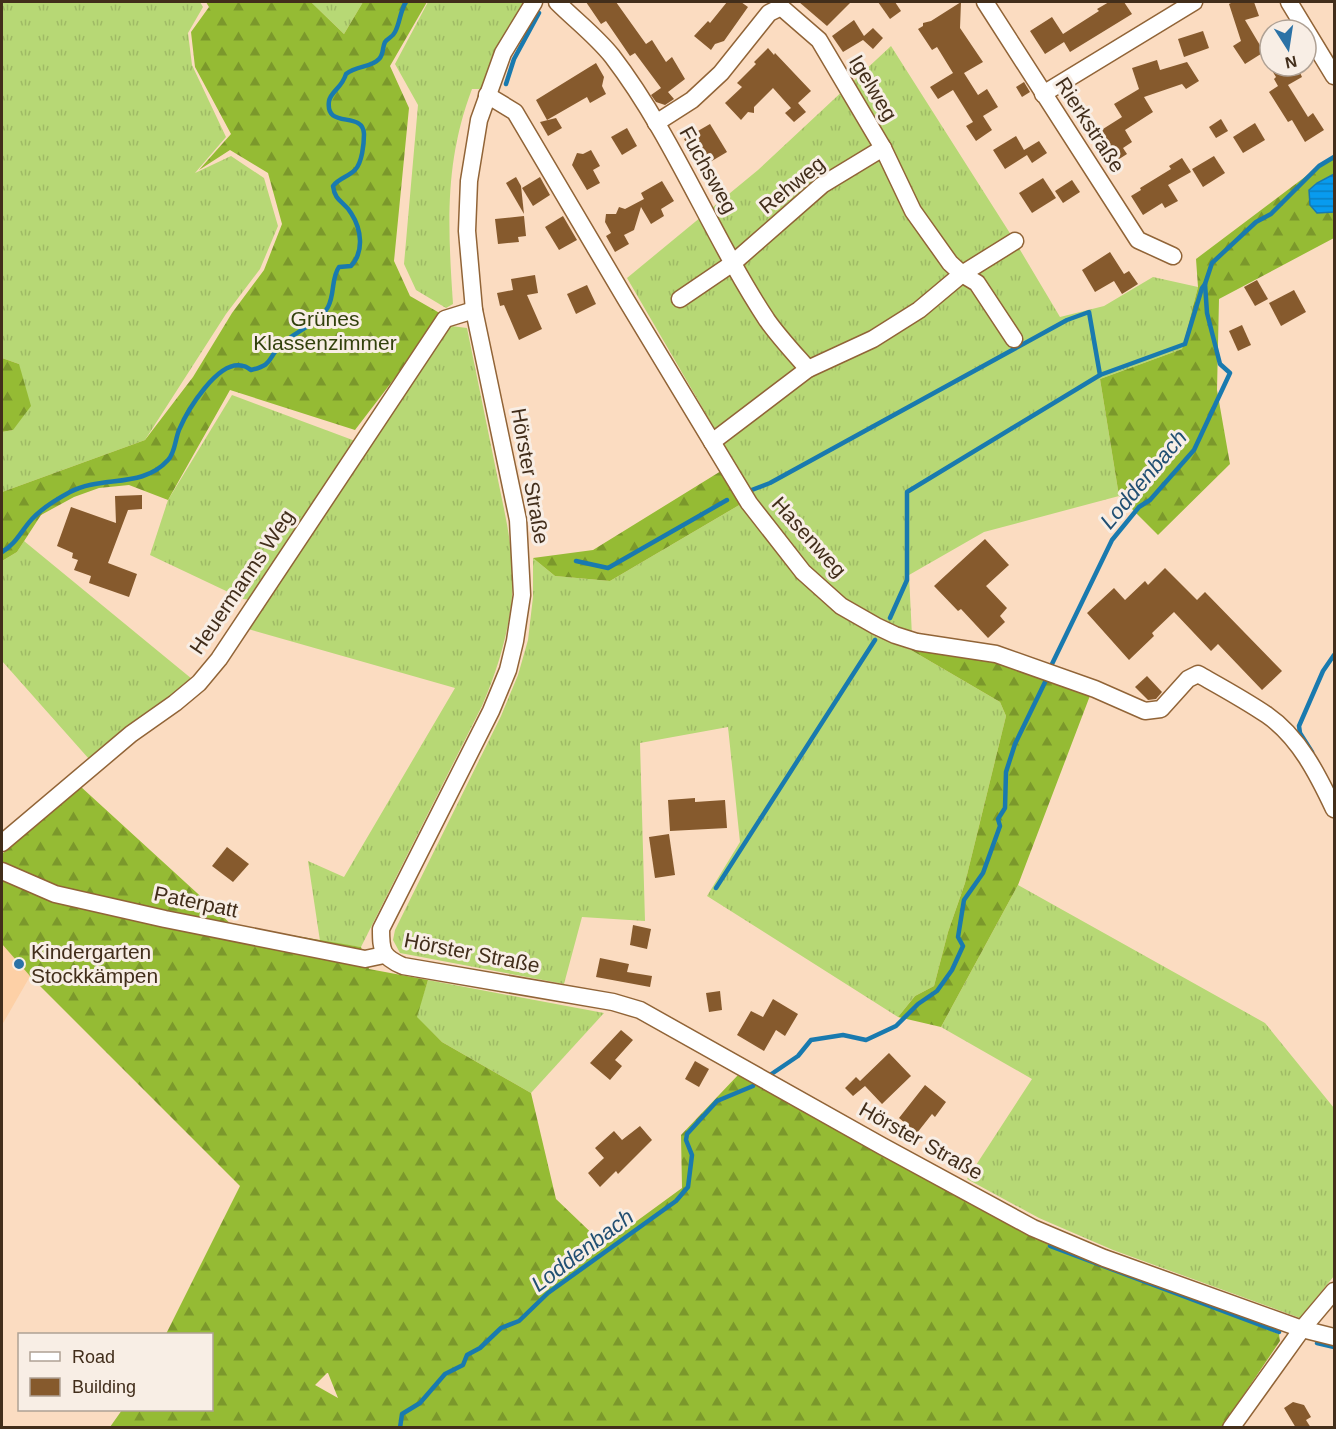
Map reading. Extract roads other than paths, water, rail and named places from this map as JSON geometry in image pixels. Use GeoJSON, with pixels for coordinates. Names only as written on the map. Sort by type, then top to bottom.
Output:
{"type":"FeatureCollection","features":[{"type":"Feature","properties":{"kind":"street","name":"Hörster Straße"},"geometry":{"type":"LineString","coordinates":[[534,2],[503,53],[479,120],[469,181],[467,231],[474,310],[518,520],[522,595],[515,641],[508,670],[490,711],[381,929],[381,945],[384,955],[403,966],[613,1002],[640,1010],[1033,1228],[1104,1258],[1302,1329],[1335,1337]]}},
{"type":"Feature","properties":{"kind":"street","name":"Fuchsweg"},"geometry":{"type":"LineString","coordinates":[[557,2],[610,54],[656,123],[733,263],[768,321],[807,369]]}},
{"type":"Feature","properties":{"kind":"street","name":"Rierkstraße"},"geometry":{"type":"LineString","coordinates":[[985,2],[1138,240],[1173,256]]}},
{"type":"Feature","properties":{"kind":"street"},"geometry":{"type":"LineString","coordinates":[[1043,94],[1194,2]]}},
{"type":"Feature","properties":{"kind":"street"},"geometry":{"type":"LineString","coordinates":[[1289,2],[1335,76]]}},
{"type":"Feature","properties":{"kind":"street","name":"Igelweg"},"geometry":{"type":"LineString","coordinates":[[656,123],[692,100],[713,80],[769,13],[781,7],[819,40],[883,148],[913,211],[950,263],[977,283],[1014,339]]}},
{"type":"Feature","properties":{"kind":"street","name":"Hasenweg"},"geometry":{"type":"LineString","coordinates":[[487,95],[515,112],[749,503],[803,572],[842,606],[895,635],[917,642],[996,654],[1095,689],[1145,711],[1161,709],[1188,678],[1198,674],[1268,716],[1292,738],[1311,765],[1335,809]]}},
{"type":"Feature","properties":{"kind":"street","name":"Rehweg"},"geometry":{"type":"LineString","coordinates":[[680,299],[733,263],[822,185],[883,148]]}},
{"type":"Feature","properties":{"kind":"street"},"geometry":{"type":"LineString","coordinates":[[712,442],[807,369],[873,339],[919,310],[962,274],[1015,241]]}},
{"type":"Feature","properties":{"kind":"street","name":"Heuermanns Weg"},"geometry":{"type":"LineString","coordinates":[[2,843],[131,734],[176,703],[199,683],[219,659],[445,319],[474,310]]}},
{"type":"Feature","properties":{"kind":"street","name":"Paterpatt"},"geometry":{"type":"LineString","coordinates":[[2,871],[55,894],[165,919],[365,960],[384,955]]}},
{"type":"Feature","properties":{"kind":"street"},"geometry":{"type":"LineString","coordinates":[[1231,1428],[1302,1329],[1335,1291]]}},
{"type":"Feature","properties":{"kind":"water"},"geometry":{"type":"Polygon","coordinates":[[[1334,174],[1334,212],[1317,213],[1310,205],[1309,190],[1334,174]]]}},
{"type":"Feature","properties":{"kind":"waterway"},"geometry":{"type":"LineString","coordinates":[[2,552],[15,541],[36,515],[70,492],[95,484],[146,475],[158,469],[170,457],[183,422],[196,400],[214,378],[233,366],[244,366],[251,370],[263,366],[284,342],[324,313],[332,297],[339,267],[351,266],[360,248],[355,220],[336,195],[333,186],[357,167],[364,138],[362,127],[358,123],[333,115],[329,110],[329,101],[346,74],[372,64],[381,57],[385,42],[397,28],[406,2]]}},
{"type":"Feature","properties":{"kind":"waterway"},"geometry":{"type":"LineString","coordinates":[[506,84],[514,59],[539,13]]}},
{"type":"Feature","properties":{"kind":"waterway","name":"Loddenbach"},"geometry":{"type":"LineString","coordinates":[[1052,664],[1112,540],[1139,507],[1150,500],[1194,450],[1230,373],[1220,364],[1207,313],[1205,284],[1212,263],[1256,222],[1271,214],[1319,166],[1334,157]]}},
{"type":"Feature","properties":{"kind":"waterway"},"geometry":{"type":"LineString","coordinates":[[890,618],[907,580],[907,492],[1100,375],[1185,344],[1205,284]]}},
{"type":"Feature","properties":{"kind":"waterway"},"geometry":{"type":"LineString","coordinates":[[749,491],[770,483],[1067,320],[1089,312],[1100,375]]}},
{"type":"Feature","properties":{"kind":"waterway"},"geometry":{"type":"LineString","coordinates":[[576,561],[608,568],[727,500]]}},
{"type":"Feature","properties":{"kind":"waterway"},"geometry":{"type":"LineString","coordinates":[[716,888],[875,640]]}},
{"type":"Feature","properties":{"kind":"waterway"},"geometry":{"type":"LineString","coordinates":[[1312,752],[1300,733],[1299,726],[1323,671],[1334,655]]}},
{"type":"Feature","properties":{"kind":"waterway","name":"Loddenbach"},"geometry":{"type":"LineString","coordinates":[[770,1075],[798,1056],[811,1040],[843,1035],[866,1040],[896,1026],[918,1004],[937,991],[952,970],[963,946],[958,937],[964,900],[983,873],[1000,826],[998,819],[1005,808],[1006,772],[1015,744],[1048,676]]}},
{"type":"Feature","properties":{"kind":"waterway","name":"Loddenbach"},"geometry":{"type":"LineString","coordinates":[[400,1428],[402,1414],[420,1403],[445,1374],[463,1365],[467,1355],[480,1348],[501,1328],[519,1321],[548,1293],[676,1201],[688,1187],[692,1155],[686,1140],[687,1134],[717,1101],[753,1086]]}},
{"type":"Feature","properties":{"kind":"waterway"},"geometry":{"type":"LineString","coordinates":[[1050,1246],[1279,1332]]}},
{"type":"Feature","properties":{"kind":"waterway"},"geometry":{"type":"LineString","coordinates":[[1317,1343],[1334,1347]]}},
{"type":"Feature","properties":{"kind":"place","name":"Kindergarten Stockkämpen"},"geometry":{"type":"Point","coordinates":[19,964]}},
{"type":"Feature","properties":{"kind":"park label","name":"Grünes Klassenzimmer"},"geometry":{"type":"Point","coordinates":[325,331]}}]}
